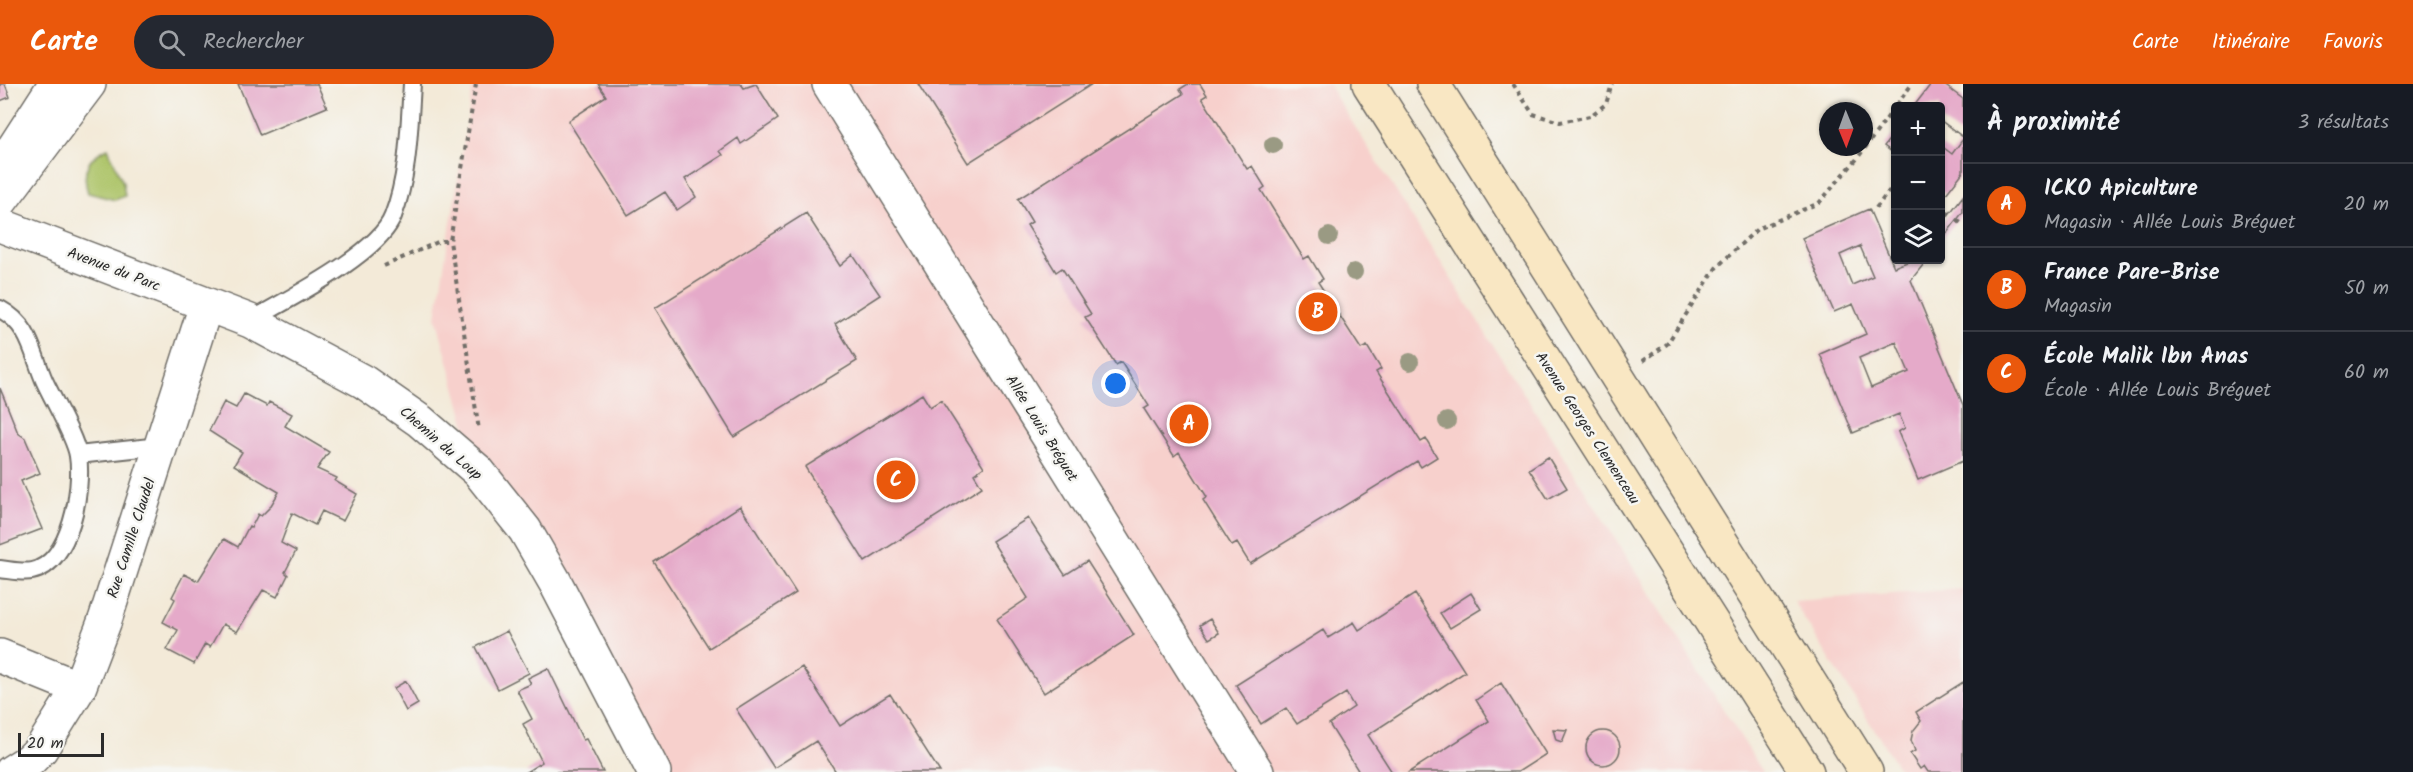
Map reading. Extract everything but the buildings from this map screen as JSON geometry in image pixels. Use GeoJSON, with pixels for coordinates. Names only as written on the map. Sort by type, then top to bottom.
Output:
{"type":"FeatureCollection","features":[{"type":"Feature","properties":{"kind":"main road","name":"Avenue Georges Clemenceau"},"geometry":{"type":"LineString","coordinates":[[1369,84],[1807,772]]}},
{"type":"Feature","properties":{"kind":"main road"},"geometry":{"type":"LineString","coordinates":[[1433,84],[1866,772]]}},
{"type":"Feature","properties":{"kind":"street"},"geometry":{"type":"LineString","coordinates":[[0,169],[55,84]]}},
{"type":"Feature","properties":{"kind":"street"},"geometry":{"type":"LineString","coordinates":[[0,202],[89,84]]}},
{"type":"Feature","properties":{"kind":"street","name":"Allée Louis Bréguet"},"geometry":{"type":"LineString","coordinates":[[829,84],[1257,772]]}},
{"type":"Feature","properties":{"kind":"street","name":"Avenue du Parc"},"geometry":{"type":"LineString","coordinates":[[0,225],[228,313]]}},
{"type":"Feature","properties":{"kind":"street","name":"Rue Camille Claudel"},"geometry":{"type":"LineString","coordinates":[[11,772],[42,749],[79,688],[105,620],[160,446],[228,313]]}},
{"type":"Feature","properties":{"kind":"street","name":"Chemin du Loup"},"geometry":{"type":"LineString","coordinates":[[228,313],[364,382],[420,421],[478,471],[525,530],[654,772]]}},
{"type":"Feature","properties":{"kind":"street"},"geometry":{"type":"LineString","coordinates":[[0,656],[79,688]]}},
{"type":"Feature","properties":{"kind":"lane"},"geometry":{"type":"LineString","coordinates":[[228,313],[346,264],[375,241],[393,218],[405,171],[412,84]]}},
{"type":"Feature","properties":{"kind":"lane"},"geometry":{"type":"LineString","coordinates":[[0,309],[12,316],[28,335],[44,381],[78,454],[75,512],[67,538],[49,563],[32,571],[0,569]]}},
{"type":"Feature","properties":{"kind":"lane"},"geometry":{"type":"LineString","coordinates":[[78,454],[160,446]]}},
{"type":"Feature","properties":{"kind":"path"},"geometry":{"type":"LineString","coordinates":[[476,84],[450,241],[479,428],[478,471]]}},
{"type":"Feature","properties":{"kind":"path"},"geometry":{"type":"LineString","coordinates":[[1512,84],[1533,114],[1560,122],[1590,116],[1606,104],[1612,84]]}},
{"type":"Feature","properties":{"kind":"path"},"geometry":{"type":"LineString","coordinates":[[1619,378],[1666,344],[1716,268],[1757,229],[1819,203],[1856,160],[1912,84]]}},
{"type":"Feature","properties":{"kind":"path"},"geometry":{"type":"LineString","coordinates":[[1876,208],[1891,188]]}},
{"type":"Feature","properties":{"kind":"path"},"geometry":{"type":"LineString","coordinates":[[1944,210],[1949,214]]}},
{"type":"Feature","properties":{"kind":"path"},"geometry":{"type":"LineString","coordinates":[[1957,220],[1963,225]]}},
{"type":"Feature","properties":{"kind":"shaded area"},"geometry":{"type":"Polygon","coordinates":[[[473,84],[1328,84],[1763,772],[654,772],[478,471],[436,317],[473,84]]]}},
{"type":"Feature","properties":{"kind":"shaded area"},"geometry":{"type":"Polygon","coordinates":[[[1963,589],[1963,772],[1901,772],[1793,601],[1963,589]]]}},
{"type":"Feature","properties":{"kind":"green space"},"geometry":{"type":"Polygon","coordinates":[[[108,148],[123,183],[125,196],[115,200],[88,193],[85,178],[91,161],[108,148]]]}},
{"type":"Feature","properties":{"kind":"place","name":"France Pare-Brise"},"geometry":{"type":"Point","coordinates":[1318,312]}},
{"type":"Feature","properties":{"kind":"place","name":"ICKO Apiculture"},"geometry":{"type":"Point","coordinates":[1189,424]}},
{"type":"Feature","properties":{"kind":"place","name":"École Malik Ibn Anas"},"geometry":{"type":"Point","coordinates":[896,480]}}]}
